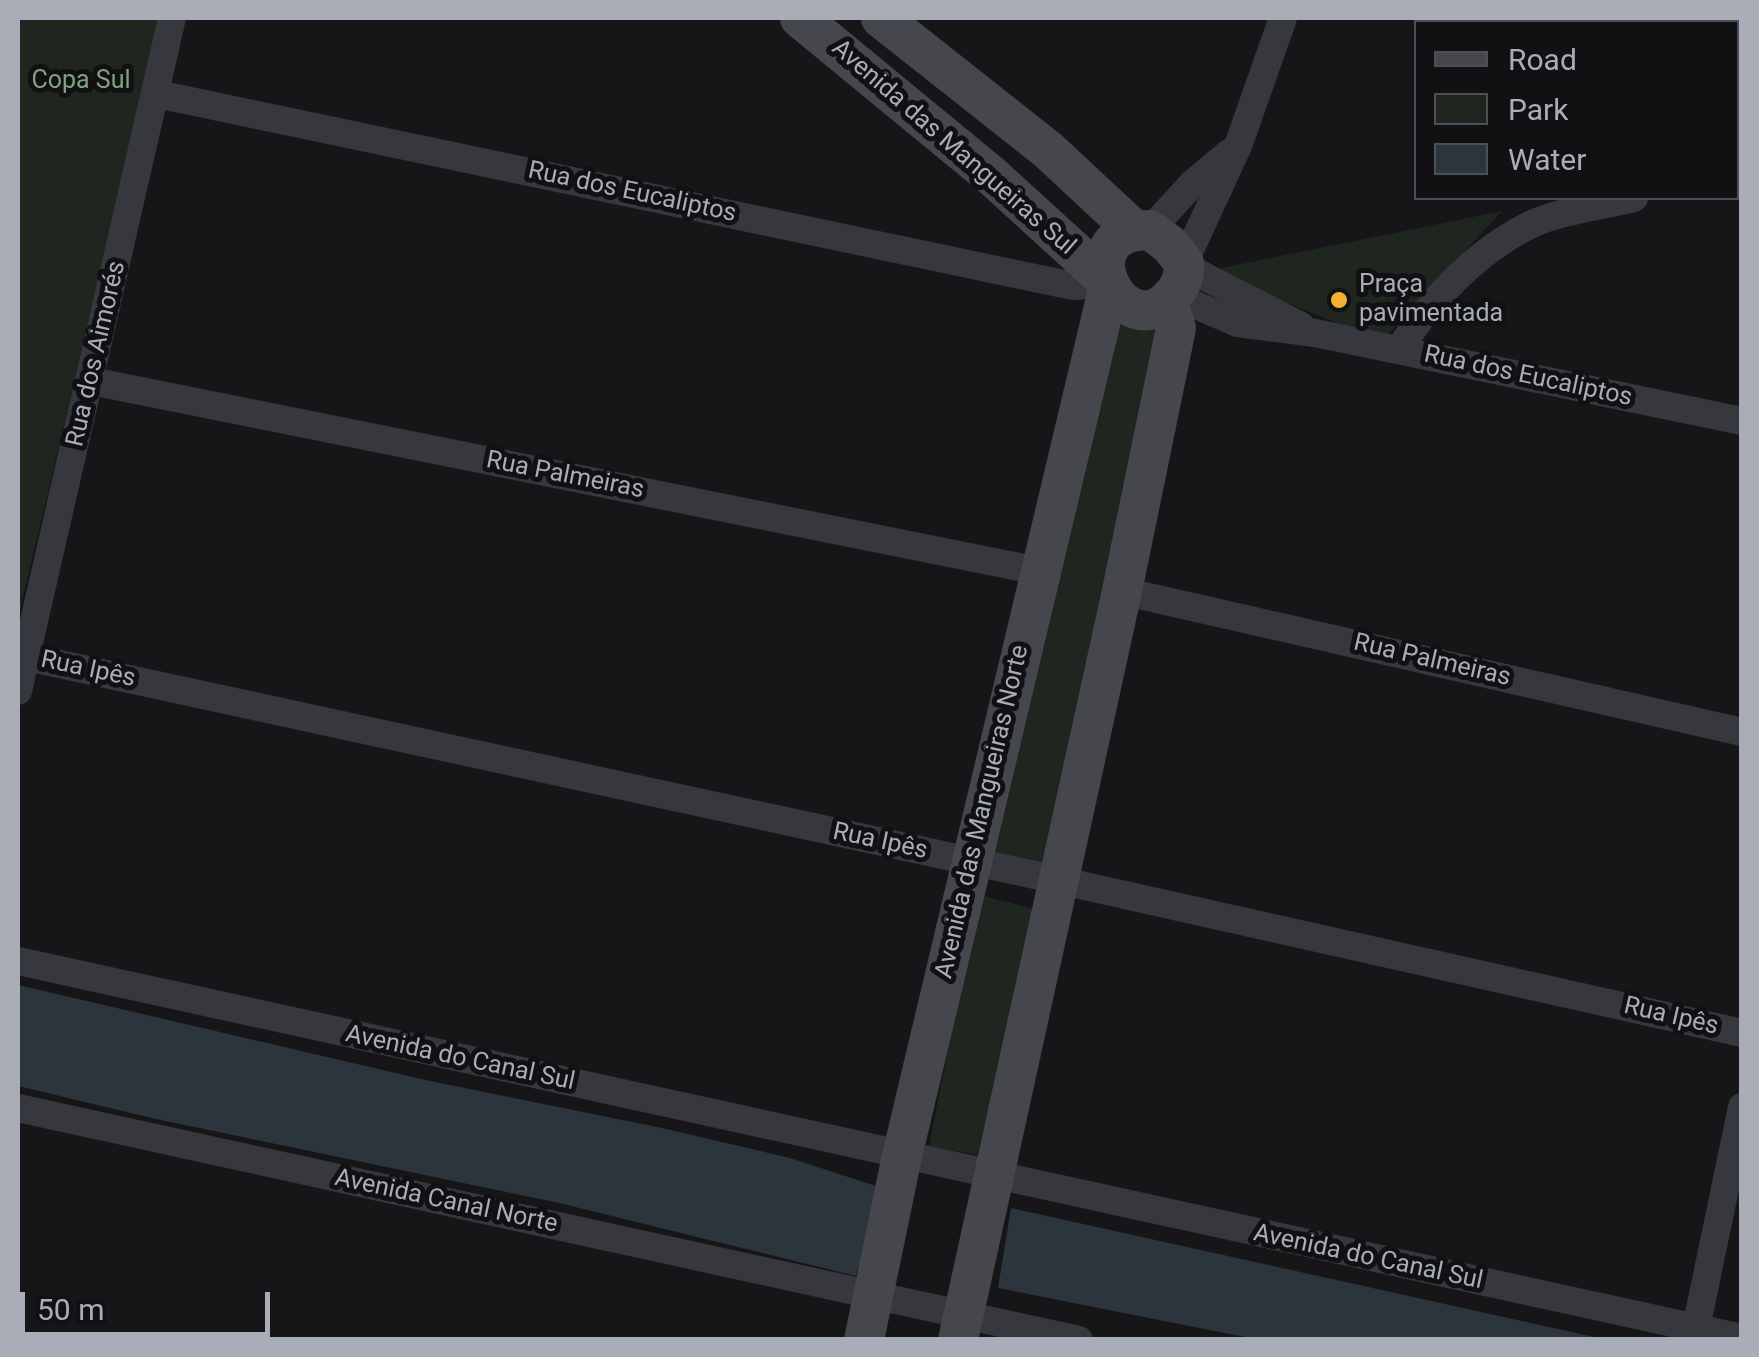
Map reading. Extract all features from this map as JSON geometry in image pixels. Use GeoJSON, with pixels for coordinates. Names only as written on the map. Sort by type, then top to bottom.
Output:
{"type":"FeatureCollection","features":[{"type":"Feature","properties":{"kind":"street","name":"Rua dos Aimorés"},"geometry":{"type":"LineString","coordinates":[[18,690],[21,656],[91,380],[172,18]]}},
{"type":"Feature","properties":{"kind":"street","name":"Avenida das Mangueiras Sul"},"geometry":{"type":"LineString","coordinates":[[800,18],[992,176],[1107,283]]}},
{"type":"Feature","properties":{"kind":"street","name":"Avenida das Mangueiras Sul"},"geometry":{"type":"LineString","coordinates":[[881,18],[1142,230]]}},
{"type":"Feature","properties":{"kind":"street"},"geometry":{"type":"LineString","coordinates":[[1238,146],[1142,230],[1120,237],[1110,249],[1104,264],[1107,283],[1129,307],[1147,309],[1178,282],[1238,146],[1283,18]]}},
{"type":"Feature","properties":{"kind":"street","name":"Rua dos Eucaliptos"},"geometry":{"type":"LineString","coordinates":[[157,94],[1073,286],[1107,283]]}},
{"type":"Feature","properties":{"kind":"street"},"geometry":{"type":"LineString","coordinates":[[1398,350],[1422,315],[1492,248],[1531,224],[1626,200]]}},
{"type":"Feature","properties":{"kind":"street"},"geometry":{"type":"LineString","coordinates":[[1079,1340],[960,1326],[1176,328],[1178,282],[1170,245],[1142,230]]}},
{"type":"Feature","properties":{"kind":"street","name":"Rua dos Eucaliptos"},"geometry":{"type":"LineString","coordinates":[[1178,282],[1237,324],[1315,333],[1742,421]]}},
{"type":"Feature","properties":{"kind":"street","name":"Avenida das Mangueiras Norte"},"geometry":{"type":"LineString","coordinates":[[864,1340],[902,1156],[1107,283]]}},
{"type":"Feature","properties":{"kind":"street","name":"Rua Palmeiras"},"geometry":{"type":"LineString","coordinates":[[91,380],[1039,571]]}},
{"type":"Feature","properties":{"kind":"street","name":"Rua Palmeiras"},"geometry":{"type":"LineString","coordinates":[[1122,591],[1742,732]]}},
{"type":"Feature","properties":{"kind":"street","name":"Rua Ipês"},"geometry":{"type":"LineString","coordinates":[[21,656],[1058,880],[1742,1033]]}},
{"type":"Feature","properties":{"kind":"street","name":"Avenida do Canal Sul"},"geometry":{"type":"LineString","coordinates":[[18,961],[1742,1338]]}},
{"type":"Feature","properties":{"kind":"street","name":"Avenida Canal Norte"},"geometry":{"type":"LineString","coordinates":[[18,1108],[874,1296],[960,1326]]}},
{"type":"Feature","properties":{"kind":"street"},"geometry":{"type":"LineString","coordinates":[[1696,1328],[1742,1108]]}},
{"type":"Feature","properties":{"kind":"green space","name":"Copa Sul"},"geometry":{"type":"Polygon","coordinates":[[[18,18],[161,18],[18,618],[18,18]]]}},
{"type":"Feature","properties":{"kind":"green space"},"geometry":{"type":"Polygon","coordinates":[[[1502,211],[1382,341],[1207,271],[1502,211]]]}},
{"type":"Feature","properties":{"kind":"green space"},"geometry":{"type":"Polygon","coordinates":[[[1120,318],[1162,328],[1046,861],[1027,869],[996,857],[991,842],[1120,318]]]}},
{"type":"Feature","properties":{"kind":"green space"},"geometry":{"type":"Polygon","coordinates":[[[979,895],[1039,910],[977,1155],[929,1146],[979,895]]]}},
{"type":"Feature","properties":{"kind":"water"},"geometry":{"type":"Polygon","coordinates":[[[18,985],[430,1081],[790,1158],[882,1188],[856,1276],[559,1203],[156,1119],[18,1086],[18,985]]]}},
{"type":"Feature","properties":{"kind":"water"},"geometry":{"type":"Polygon","coordinates":[[[1011,1208],[1603,1339],[1255,1339],[998,1288],[1011,1208]]]}},
{"type":"Feature","properties":{"kind":"place","name":"Praça pavimentada"},"geometry":{"type":"Point","coordinates":[1339,300]}}]}
